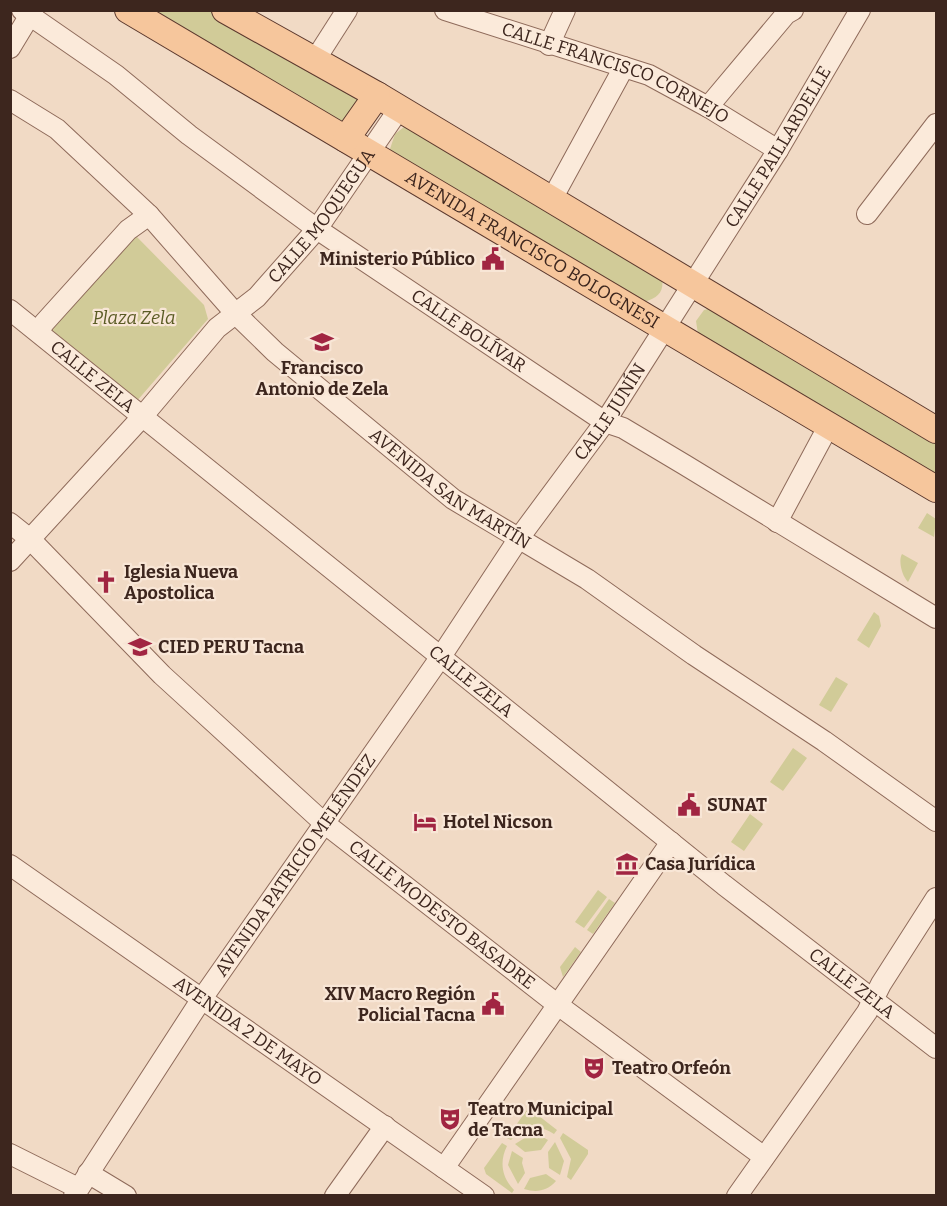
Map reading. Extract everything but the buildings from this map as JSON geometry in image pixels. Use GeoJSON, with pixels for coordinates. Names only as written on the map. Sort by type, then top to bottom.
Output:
{"type":"FeatureCollection","features":[{"type":"Feature","properties":{"kind":"main road","name":"AVENIDA FRANCISCO BOLOGNESI"},"geometry":{"type":"LineString","coordinates":[[128,10],[936,489]]}},
{"type":"Feature","properties":{"kind":"main road"},"geometry":{"type":"LineString","coordinates":[[225,10],[376,95],[692,281],[936,430]]}},
{"type":"Feature","properties":{"kind":"main road"},"geometry":{"type":"LineString","coordinates":[[346,139],[376,95]]}},
{"type":"Feature","properties":{"kind":"street"},"geometry":{"type":"LineString","coordinates":[[315,60],[347,10]]}},
{"type":"Feature","properties":{"kind":"street","name":"CALLE FRANCISCO CORNEJO"},"geometry":{"type":"LineString","coordinates":[[445,10],[649,75],[708,107],[778,150]]}},
{"type":"Feature","properties":{"kind":"street"},"geometry":{"type":"LineString","coordinates":[[549,45],[565,10]]}},
{"type":"Feature","properties":{"kind":"street"},"geometry":{"type":"LineString","coordinates":[[708,107],[773,30],[793,10]]}},
{"type":"Feature","properties":{"kind":"street","name":"CALLE PAILLARDELLE"},"geometry":{"type":"LineString","coordinates":[[692,281],[778,150],[860,10]]}},
{"type":"Feature","properties":{"kind":"street"},"geometry":{"type":"LineString","coordinates":[[10,48],[28,12]]}},
{"type":"Feature","properties":{"kind":"street","name":"CALLE BOLÍVAR"},"geometry":{"type":"LineString","coordinates":[[28,12],[116,75],[189,135],[317,230],[605,422],[622,428],[936,618]]}},
{"type":"Feature","properties":{"kind":"street"},"geometry":{"type":"LineString","coordinates":[[552,200],[624,67]]}},
{"type":"Feature","properties":{"kind":"street","name":"AVENIDA SAN MARTÍN"},"geometry":{"type":"LineString","coordinates":[[10,100],[57,129],[149,215],[236,313],[275,352],[453,499],[630,608],[936,821]]}},
{"type":"Feature","properties":{"kind":"street","name":"CALLE MOQUEGUA"},"geometry":{"type":"LineString","coordinates":[[10,561],[142,417],[217,328],[257,297],[317,230],[399,109]]}},
{"type":"Feature","properties":{"kind":"street"},"geometry":{"type":"LineString","coordinates":[[867,214],[936,124]]}},
{"type":"Feature","properties":{"kind":"street"},"geometry":{"type":"LineString","coordinates":[[39,332],[44,322],[128,230],[149,215]]}},
{"type":"Feature","properties":{"kind":"street","name":"CALLE JUNÍN"},"geometry":{"type":"LineString","coordinates":[[519,538],[605,422],[666,328],[692,281]]}},
{"type":"Feature","properties":{"kind":"street","name":"CALLE ZELA"},"geometry":{"type":"LineString","coordinates":[[10,310],[671,842],[936,1048]]}},
{"type":"Feature","properties":{"kind":"street"},"geometry":{"type":"LineString","coordinates":[[777,522],[830,425]]}},
{"type":"Feature","properties":{"kind":"street","name":"CALLE MODESTO BASADRE"},"geometry":{"type":"LineString","coordinates":[[10,524],[30,539],[162,675],[324,823],[558,1005],[764,1157]]}},
{"type":"Feature","properties":{"kind":"street","name":"AVENIDA PATRICIO MELÉNDEZ"},"geometry":{"type":"LineString","coordinates":[[80,1186],[201,1000],[442,656],[519,538]]}},
{"type":"Feature","properties":{"kind":"street"},"geometry":{"type":"LineString","coordinates":[[444,1168],[671,842]]}},
{"type":"Feature","properties":{"kind":"street","name":"AVENIDA 2 DE MAYO"},"geometry":{"type":"LineString","coordinates":[[10,865],[484,1196]]}},
{"type":"Feature","properties":{"kind":"street"},"geometry":{"type":"LineString","coordinates":[[736,1196],[867,1012],[936,898]]}},
{"type":"Feature","properties":{"kind":"street"},"geometry":{"type":"LineString","coordinates":[[335,1196],[385,1126]]}},
{"type":"Feature","properties":{"kind":"street"},"geometry":{"type":"LineString","coordinates":[[10,1154],[80,1186],[126,1196]]}},
{"type":"Feature","properties":{"kind":"green space"},"geometry":{"type":"Polygon","coordinates":[[[142,11],[212,11],[359,93],[364,99],[340,127],[142,11]]]}},
{"type":"Feature","properties":{"kind":"green space"},"geometry":{"type":"Polygon","coordinates":[[[404,127],[419,128],[661,273],[660,292],[654,298],[644,302],[398,163],[390,149],[395,134],[404,127]]]}},
{"type":"Feature","properties":{"kind":"green space","name":"Plaza Zela"},"geometry":{"type":"Polygon","coordinates":[[[136,236],[204,305],[208,319],[136,402],[50,335],[48,326],[136,236]]]}},
{"type":"Feature","properties":{"kind":"green space"},"geometry":{"type":"Polygon","coordinates":[[[719,306],[936,438],[936,478],[698,334],[696,321],[704,310],[719,306]]]}},
{"type":"Feature","properties":{"kind":"green space"},"geometry":{"type":"Polygon","coordinates":[[[927,513],[936,519],[934,537],[918,528],[927,513]]]}},
{"type":"Feature","properties":{"kind":"green space"},"geometry":{"type":"Polygon","coordinates":[[[902,554],[918,563],[908,582],[901,568],[902,554]]]}},
{"type":"Feature","properties":{"kind":"green space"},"geometry":{"type":"Polygon","coordinates":[[[874,612],[879,616],[881,626],[869,648],[857,640],[874,612]]]}},
{"type":"Feature","properties":{"kind":"green space"},"geometry":{"type":"Polygon","coordinates":[[[836,677],[848,684],[831,712],[819,705],[836,677]]]}},
{"type":"Feature","properties":{"kind":"green space"},"geometry":{"type":"Polygon","coordinates":[[[793,748],[807,758],[783,791],[770,782],[793,748]]]}},
{"type":"Feature","properties":{"kind":"green space"},"geometry":{"type":"Polygon","coordinates":[[[750,814],[763,824],[744,851],[731,842],[750,814]]]}},
{"type":"Feature","properties":{"kind":"green space"},"geometry":{"type":"Polygon","coordinates":[[[598,890],[607,897],[584,928],[575,922],[598,890]]]}},
{"type":"Feature","properties":{"kind":"green space"},"geometry":{"type":"Polygon","coordinates":[[[609,899],[615,903],[593,934],[587,930],[609,899]]]}},
{"type":"Feature","properties":{"kind":"green space"},"geometry":{"type":"Polygon","coordinates":[[[575,947],[581,952],[563,977],[560,967],[575,947]]]}},
{"type":"Feature","properties":{"kind":"green space"},"geometry":{"type":"Polygon","coordinates":[[[530,1109],[557,1130],[554,1134],[537,1128],[526,1130],[511,1140],[507,1138],[526,1111],[530,1109]]]}},
{"type":"Feature","properties":{"kind":"green space"},"geometry":{"type":"Polygon","coordinates":[[[563,1133],[588,1150],[588,1154],[571,1180],[567,1177],[571,1159],[560,1138],[563,1133]]]}},
{"type":"Feature","properties":{"kind":"green space"},"geometry":{"type":"Polygon","coordinates":[[[528,1136],[541,1136],[548,1140],[541,1150],[525,1152],[515,1144],[528,1136]]]}},
{"type":"Feature","properties":{"kind":"green space"},"geometry":{"type":"Polygon","coordinates":[[[555,1142],[564,1161],[560,1175],[549,1168],[548,1152],[555,1142]]]}},
{"type":"Feature","properties":{"kind":"green space"},"geometry":{"type":"Polygon","coordinates":[[[502,1143],[507,1146],[503,1158],[504,1175],[514,1190],[512,1193],[486,1174],[484,1168],[502,1143]]]}},
{"type":"Feature","properties":{"kind":"green space"},"geometry":{"type":"Polygon","coordinates":[[[512,1151],[523,1158],[525,1173],[518,1184],[508,1165],[512,1151]]]}},
{"type":"Feature","properties":{"kind":"green space"},"geometry":{"type":"Polygon","coordinates":[[[546,1174],[556,1181],[549,1187],[537,1191],[524,1189],[530,1178],[546,1174]]]}},
{"type":"Feature","properties":{"kind":"place","name":"Ministerio Público"},"geometry":{"type":"Point","coordinates":[493,259]}},
{"type":"Feature","properties":{"kind":"place","name":"Francisco Antonio de Zela"},"geometry":{"type":"Point","coordinates":[322,342]}},
{"type":"Feature","properties":{"kind":"place","name":"Iglesia Nueva Apostolica"},"geometry":{"type":"Point","coordinates":[106,582]}},
{"type":"Feature","properties":{"kind":"place","name":"CIED PERU Tacna"},"geometry":{"type":"Point","coordinates":[140,647]}},
{"type":"Feature","properties":{"kind":"place","name":"SUNAT"},"geometry":{"type":"Point","coordinates":[689,805]}},
{"type":"Feature","properties":{"kind":"place","name":"Hotel Nicson"},"geometry":{"type":"Point","coordinates":[425,822]}},
{"type":"Feature","properties":{"kind":"place","name":"Casa Jurídica"},"geometry":{"type":"Point","coordinates":[627,864]}},
{"type":"Feature","properties":{"kind":"place","name":"XIV Macro Región Policial Tacna"},"geometry":{"type":"Point","coordinates":[493,1004]}},
{"type":"Feature","properties":{"kind":"place","name":"Teatro Orfeón"},"geometry":{"type":"Point","coordinates":[594,1068]}},
{"type":"Feature","properties":{"kind":"place","name":"Teatro Municipal de Tacna"},"geometry":{"type":"Point","coordinates":[450,1119]}}]}
